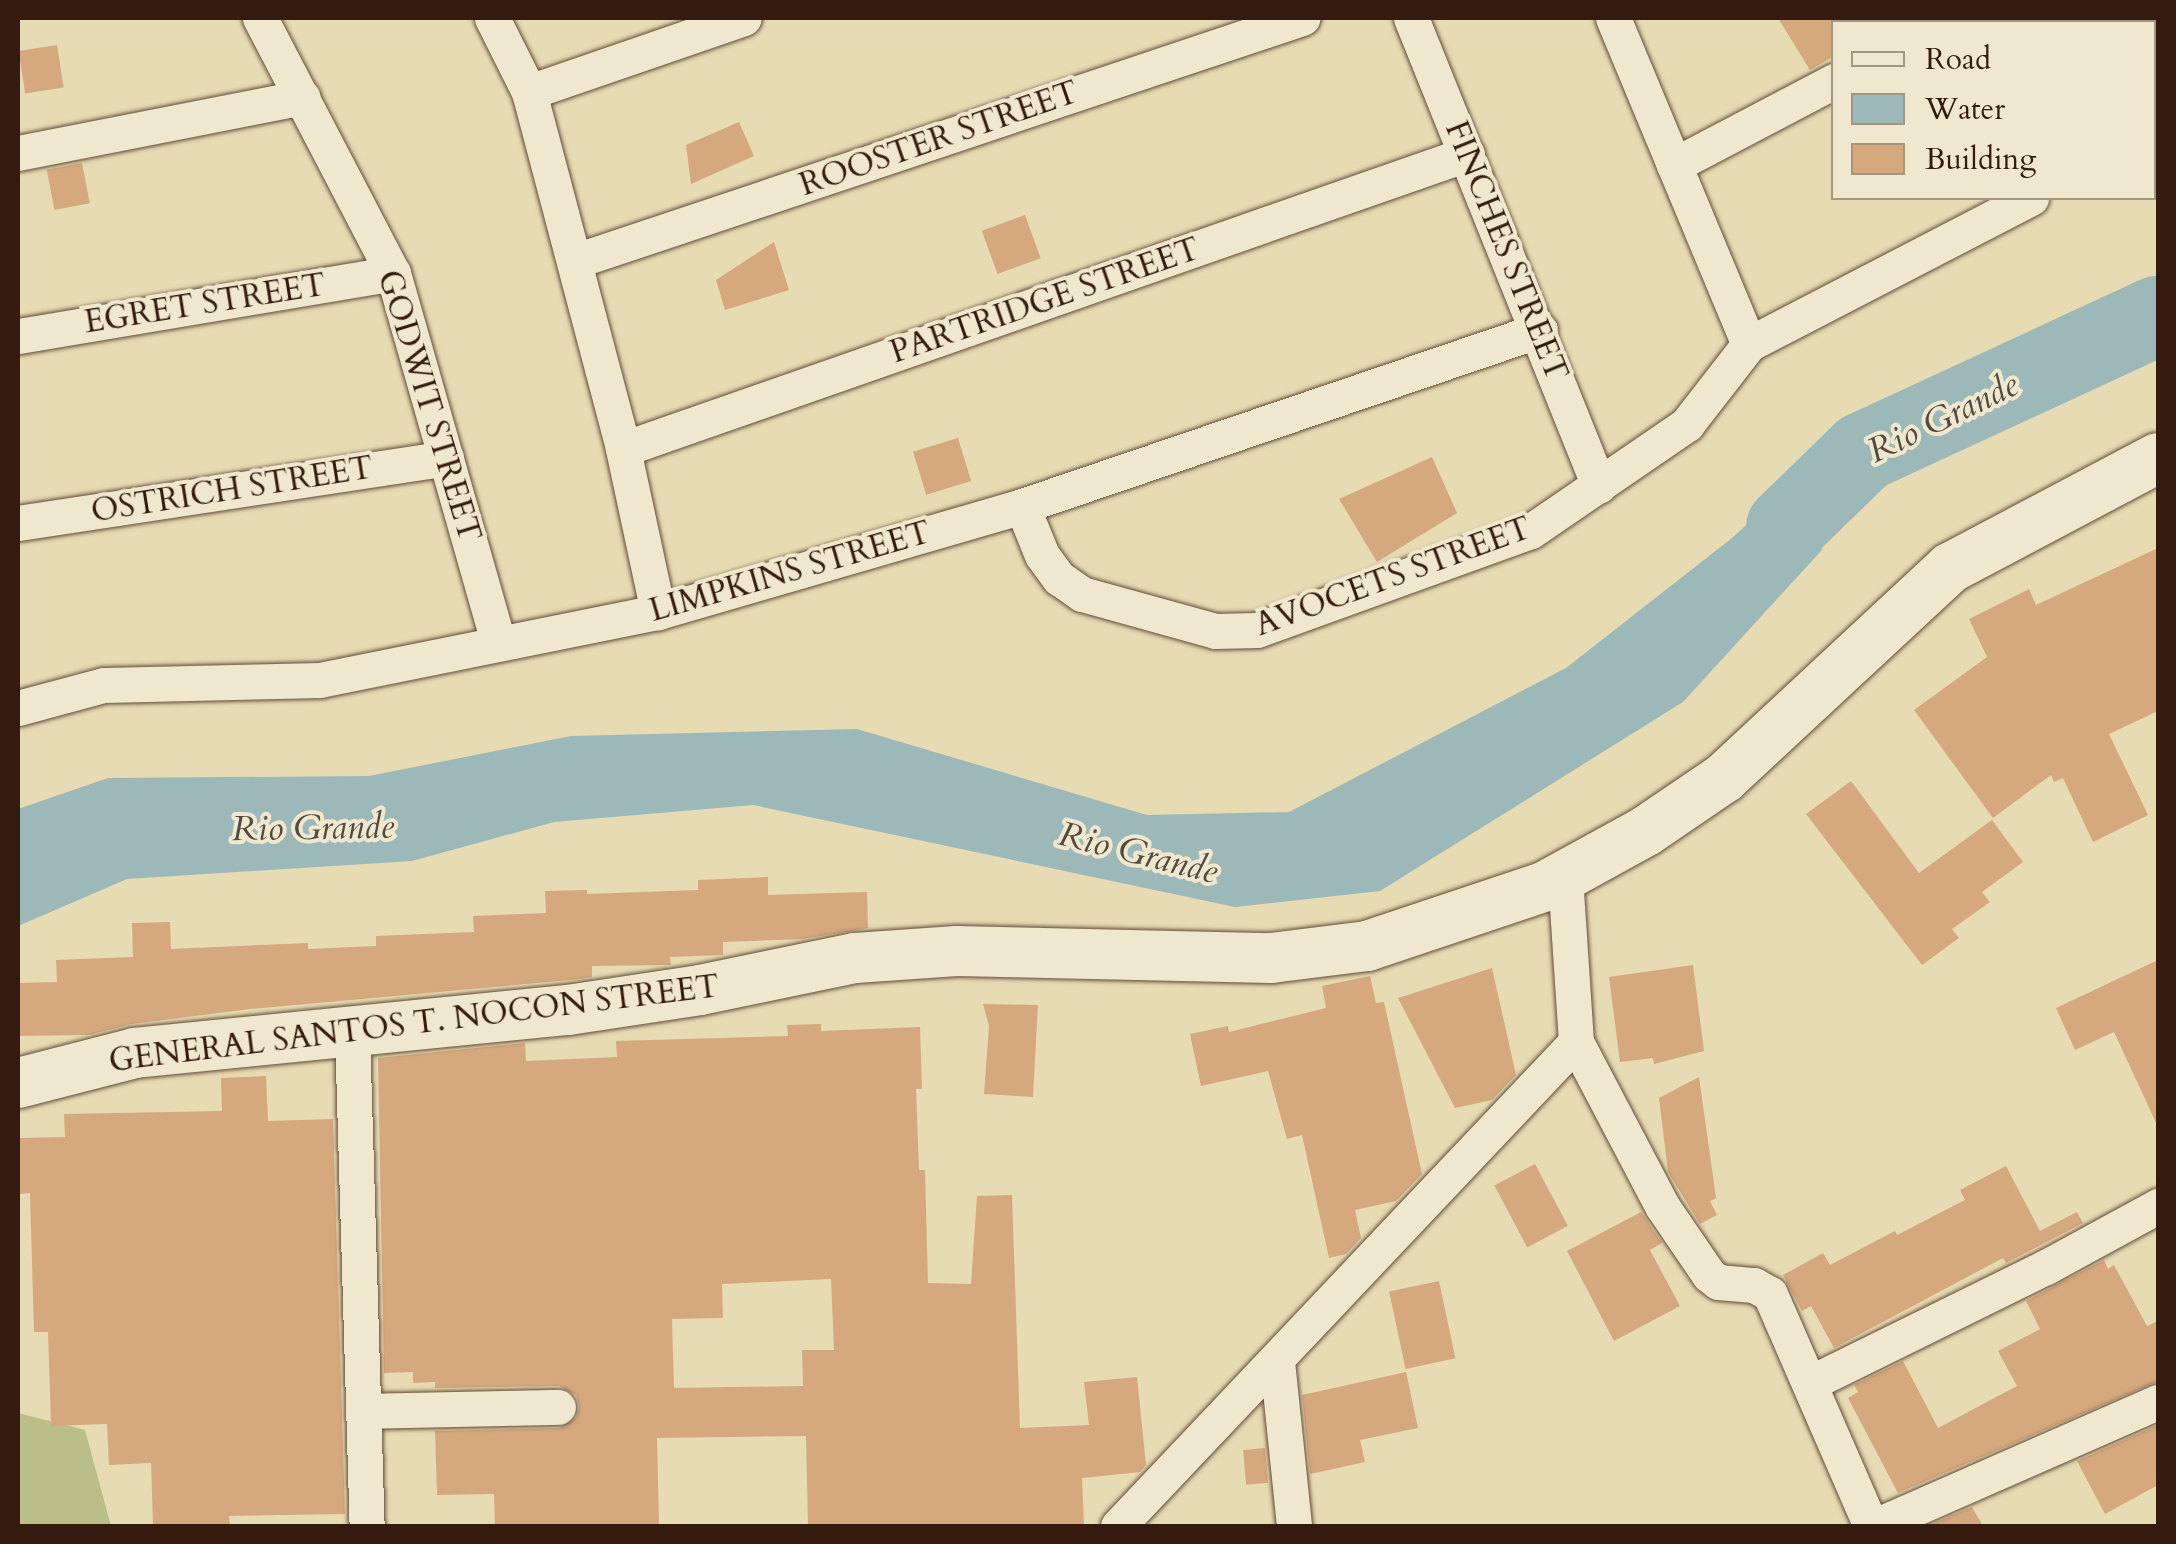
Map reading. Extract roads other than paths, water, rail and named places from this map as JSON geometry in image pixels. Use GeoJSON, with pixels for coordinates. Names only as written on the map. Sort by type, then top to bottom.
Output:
{"type":"FeatureCollection","features":[{"type":"Feature","properties":{"kind":"main road","name":"GENERAL SANTOS T. NOCON STREET"},"geometry":{"type":"LineString","coordinates":[[18,1083],[135,1054],[587,1008],[700,990],[855,958],[957,952],[1271,958],[1367,946],[1565,875],[1646,831],[1724,778],[1950,568],[2158,458]]}},
{"type":"Feature","properties":{"kind":"street","name":"GODWIT STREET"},"geometry":{"type":"LineString","coordinates":[[260,18],[393,273],[498,642]]}},
{"type":"Feature","properties":{"kind":"street"},"geometry":{"type":"LineString","coordinates":[[492,18],[529,92],[623,448],[658,612]]}},
{"type":"Feature","properties":{"kind":"street"},"geometry":{"type":"LineString","coordinates":[[529,92],[744,18]]}},
{"type":"Feature","properties":{"kind":"street","name":"ROOSTER STREET"},"geometry":{"type":"LineString","coordinates":[[575,261],[1302,18]]}},
{"type":"Feature","properties":{"kind":"street","name":"FINCHES STREET"},"geometry":{"type":"LineString","coordinates":[[1411,18],[1540,330],[1599,486]]}},
{"type":"Feature","properties":{"kind":"street"},"geometry":{"type":"LineString","coordinates":[[1613,18],[1749,344],[2026,200]]}},
{"type":"Feature","properties":{"kind":"street"},"geometry":{"type":"LineString","coordinates":[[1674,164],[1831,83]]}},
{"type":"Feature","properties":{"kind":"street"},"geometry":{"type":"LineString","coordinates":[[18,153],[303,96]]}},
{"type":"Feature","properties":{"kind":"street","name":"PARTRIDGE STREET"},"geometry":{"type":"LineString","coordinates":[[623,448],[1467,154]]}},
{"type":"Feature","properties":{"kind":"street","name":"EGRET STREET"},"geometry":{"type":"LineString","coordinates":[[18,336],[393,273]]}},
{"type":"Feature","properties":{"kind":"street","name":"LIMPKINS STREET"},"geometry":{"type":"LineString","coordinates":[[18,708],[104,685],[320,680],[658,612],[1022,506],[1540,330]]}},
{"type":"Feature","properties":{"kind":"street","name":"AVOCETS STREET"},"geometry":{"type":"LineString","coordinates":[[1022,506],[1042,554],[1059,578],[1082,594],[1197,628],[1234,633],[1280,622],[1531,531],[1687,424],[1749,344]]}},
{"type":"Feature","properties":{"kind":"street","name":"OSTRICH STREET"},"geometry":{"type":"LineString","coordinates":[[18,523],[446,458]]}},
{"type":"Feature","properties":{"kind":"street"},"geometry":{"type":"LineString","coordinates":[[1565,875],[1576,1042],[1662,1206],[1709,1275],[1718,1282],[1754,1285],[1770,1294],[1873,1526],[2158,1402]]}},
{"type":"Feature","properties":{"kind":"street"},"geometry":{"type":"LineString","coordinates":[[352,1032],[367,1526]]}},
{"type":"Feature","properties":{"kind":"street"},"geometry":{"type":"LineString","coordinates":[[1118,1526],[1576,1042]]}},
{"type":"Feature","properties":{"kind":"street"},"geometry":{"type":"LineString","coordinates":[[1810,1382],[2046,1267],[2158,1206]]}},
{"type":"Feature","properties":{"kind":"street"},"geometry":{"type":"LineString","coordinates":[[1277,1360],[1294,1526]]}},
{"type":"Feature","properties":{"kind":"street"},"geometry":{"type":"LineString","coordinates":[[364,1411],[558,1407]]}},
{"type":"Feature","properties":{"kind":"water"},"geometry":{"type":"Polygon","coordinates":[[[1863,452],[1821,551],[1683,702],[1380,891],[1235,907],[753,805],[554,822],[412,861],[127,879],[18,926],[18,809],[108,778],[369,776],[571,736],[857,729],[1147,815],[1289,812],[1566,668],[1732,538],[1788,487],[1863,452]]]}},
{"type":"Feature","properties":{"kind":"waterway","name":"Rio Grande"},"geometry":{"type":"LineString","coordinates":[[1786,527],[1863,452],[2158,316]]}}]}
